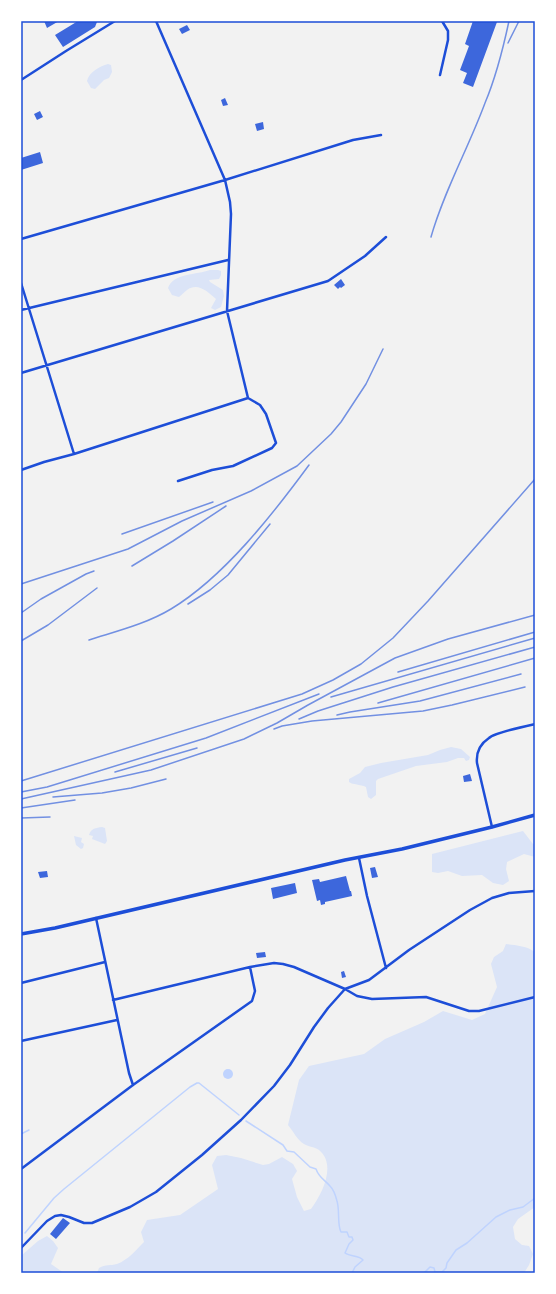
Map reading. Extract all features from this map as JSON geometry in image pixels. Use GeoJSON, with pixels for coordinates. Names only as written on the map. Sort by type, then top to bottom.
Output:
{"type":"FeatureCollection","features":[{"type":"Feature","properties":{"kind":"main road"},"geometry":{"type":"LineString","coordinates":[[21,934],[402,849],[535,815]]}},
{"type":"Feature","properties":{"kind":"street"},"geometry":{"type":"LineString","coordinates":[[21,80],[115,21]]}},
{"type":"Feature","properties":{"kind":"street"},"geometry":{"type":"LineString","coordinates":[[156,21],[225,180],[230,202],[227,311],[248,398],[260,405],[266,414],[276,443],[272,448],[233,466],[212,470],[178,481]]}},
{"type":"Feature","properties":{"kind":"street"},"geometry":{"type":"LineString","coordinates":[[440,75],[448,40],[448,31],[442,21]]}},
{"type":"Feature","properties":{"kind":"street"},"geometry":{"type":"LineString","coordinates":[[21,239],[225,180],[353,140],[381,135]]}},
{"type":"Feature","properties":{"kind":"street"},"geometry":{"type":"LineString","coordinates":[[21,374],[328,281],[365,256],[386,237]]}},
{"type":"Feature","properties":{"kind":"street"},"geometry":{"type":"LineString","coordinates":[[21,310],[228,260]]}},
{"type":"Feature","properties":{"kind":"street"},"geometry":{"type":"LineString","coordinates":[[21,283],[74,454]]}},
{"type":"Feature","properties":{"kind":"street"},"geometry":{"type":"LineString","coordinates":[[21,470],[248,398]]}},
{"type":"Feature","properties":{"kind":"street"},"geometry":{"type":"LineString","coordinates":[[492,827],[477,763],[477,756],[480,747],[490,737],[535,724]]}},
{"type":"Feature","properties":{"kind":"street"},"geometry":{"type":"LineString","coordinates":[[359,858],[367,896],[386,968]]}},
{"type":"Feature","properties":{"kind":"street"},"geometry":{"type":"LineString","coordinates":[[21,1247],[47,1221],[55,1216],[69,1216],[84,1223],[92,1223],[130,1207],[156,1192],[202,1155],[241,1120],[274,1086],[290,1065],[328,1008],[345,990],[369,980],[409,950],[475,907],[492,898],[509,894],[535,892]]}},
{"type":"Feature","properties":{"kind":"street"},"geometry":{"type":"LineString","coordinates":[[96,918],[129,1073],[134,1085]]}},
{"type":"Feature","properties":{"kind":"street"},"geometry":{"type":"LineString","coordinates":[[21,983],[105,962]]}},
{"type":"Feature","properties":{"kind":"street"},"geometry":{"type":"LineString","coordinates":[[113,1000],[250,967],[274,963],[284,964],[357,996],[372,999],[426,997],[469,1011],[479,1011],[535,997]]}},
{"type":"Feature","properties":{"kind":"street"},"geometry":{"type":"LineString","coordinates":[[21,1169],[134,1085],[252,1001],[254,991],[250,967]]}},
{"type":"Feature","properties":{"kind":"street"},"geometry":{"type":"LineString","coordinates":[[21,1041],[117,1020]]}},
{"type":"Feature","properties":{"kind":"shaded area"},"geometry":{"type":"Polygon","coordinates":[[[108,64],[111,65],[112,72],[109,78],[104,80],[95,89],[91,88],[87,81],[92,72],[108,64]]]}},
{"type":"Feature","properties":{"kind":"shaded area"},"geometry":{"type":"Polygon","coordinates":[[[210,270],[221,271],[219,279],[209,280],[223,290],[224,296],[221,307],[215,310],[211,308],[216,299],[199,287],[191,288],[179,297],[172,295],[168,288],[171,283],[180,277],[210,270]]]}},
{"type":"Feature","properties":{"kind":"shaded area"},"geometry":{"type":"Polygon","coordinates":[[[451,747],[461,749],[470,757],[469,760],[466,761],[464,758],[458,758],[447,762],[416,766],[378,779],[376,781],[376,795],[371,799],[368,797],[366,787],[349,782],[349,779],[360,773],[365,767],[428,755],[451,747]]]}},
{"type":"Feature","properties":{"kind":"shaded area"},"geometry":{"type":"Polygon","coordinates":[[[102,827],[105,828],[107,841],[105,844],[92,839],[93,836],[89,835],[92,830],[102,827]]]}},
{"type":"Feature","properties":{"kind":"shaded area"},"geometry":{"type":"Polygon","coordinates":[[[523,831],[533,844],[535,844],[535,857],[524,854],[507,862],[506,869],[509,881],[503,885],[493,883],[482,875],[462,876],[448,871],[438,873],[432,872],[432,854],[523,831]]]}},
{"type":"Feature","properties":{"kind":"shaded area"},"geometry":{"type":"Polygon","coordinates":[[[74,836],[82,838],[81,842],[84,844],[83,848],[81,849],[76,845],[74,836]]]}},
{"type":"Feature","properties":{"kind":"shaded area"},"geometry":{"type":"Polygon","coordinates":[[[506,944],[525,947],[535,952],[535,1207],[518,1219],[513,1227],[515,1239],[522,1245],[529,1246],[533,1254],[524,1273],[97,1273],[101,1267],[117,1264],[125,1260],[144,1242],[141,1232],[147,1220],[180,1215],[218,1189],[212,1165],[217,1156],[226,1155],[263,1165],[269,1164],[282,1157],[293,1164],[297,1171],[292,1179],[297,1197],[304,1211],[311,1209],[326,1180],[327,1163],[319,1150],[302,1143],[288,1125],[299,1080],[309,1066],[364,1054],[385,1039],[424,1022],[443,1011],[472,1020],[485,1014],[497,987],[491,964],[494,957],[503,951],[506,944]]]}},
{"type":"Feature","properties":{"kind":"shaded area"},"geometry":{"type":"Polygon","coordinates":[[[47,1236],[58,1248],[51,1264],[64,1273],[26,1273],[21,1271],[22,1255],[38,1241],[47,1236]]]}},
{"type":"Feature","properties":{"kind":"water"},"geometry":{"type":"Polygon","coordinates":[[[228,1069],[233,1074],[228,1079],[223,1074],[228,1069]]]}},
{"type":"Feature","properties":{"kind":"building"},"geometry":{"type":"Polygon","coordinates":[[[44,21],[59,21],[47,28],[44,21]]]}},
{"type":"Feature","properties":{"kind":"building"},"geometry":{"type":"Polygon","coordinates":[[[78,21],[97,22],[95,27],[63,47],[55,35],[78,21]]]}},
{"type":"Feature","properties":{"kind":"building"},"geometry":{"type":"Polygon","coordinates":[[[473,21],[497,22],[473,87],[463,83],[467,73],[460,70],[469,46],[465,44],[473,21]]]}},
{"type":"Feature","properties":{"kind":"building"},"geometry":{"type":"Polygon","coordinates":[[[187,25],[190,30],[182,34],[179,29],[187,25]]]}},
{"type":"Feature","properties":{"kind":"building"},"geometry":{"type":"Polygon","coordinates":[[[225,98],[228,105],[223,106],[221,100],[225,98]]]}},
{"type":"Feature","properties":{"kind":"building"},"geometry":{"type":"Polygon","coordinates":[[[40,111],[43,117],[37,120],[34,114],[40,111]]]}},
{"type":"Feature","properties":{"kind":"building"},"geometry":{"type":"Polygon","coordinates":[[[263,122],[264,129],[257,131],[255,124],[263,122]]]}},
{"type":"Feature","properties":{"kind":"building"},"geometry":{"type":"Polygon","coordinates":[[[40,152],[43,163],[21,170],[21,158],[40,152]]]}},
{"type":"Feature","properties":{"kind":"building"},"geometry":{"type":"Polygon","coordinates":[[[341,279],[345,285],[338,289],[334,285],[341,279]]]}},
{"type":"Feature","properties":{"kind":"building"},"geometry":{"type":"Polygon","coordinates":[[[470,774],[472,781],[464,782],[463,776],[470,774]]]}},
{"type":"Feature","properties":{"kind":"building"},"geometry":{"type":"Polygon","coordinates":[[[375,867],[378,877],[372,878],[370,868],[375,867]]]}},
{"type":"Feature","properties":{"kind":"building"},"geometry":{"type":"Polygon","coordinates":[[[47,871],[48,877],[40,878],[38,872],[47,871]]]}},
{"type":"Feature","properties":{"kind":"building"},"geometry":{"type":"Polygon","coordinates":[[[346,876],[352,896],[325,902],[325,904],[321,905],[320,900],[317,901],[312,880],[319,879],[320,882],[346,876]]]}},
{"type":"Feature","properties":{"kind":"building"},"geometry":{"type":"Polygon","coordinates":[[[295,883],[297,893],[273,899],[271,888],[295,883]]]}},
{"type":"Feature","properties":{"kind":"building"},"geometry":{"type":"Polygon","coordinates":[[[265,952],[266,957],[257,958],[256,953],[265,952]]]}},
{"type":"Feature","properties":{"kind":"building"},"geometry":{"type":"Polygon","coordinates":[[[344,971],[346,977],[342,978],[341,972],[344,971]]]}},
{"type":"Feature","properties":{"kind":"building"},"geometry":{"type":"Polygon","coordinates":[[[63,1218],[70,1223],[56,1239],[50,1234],[63,1218]]]}},
{"type":"Feature","properties":{"kind":"waterway"},"geometry":{"type":"LineString","coordinates":[[25,1233],[54,1198],[64,1189],[190,1087],[197,1083],[199,1083],[239,1115]]}},
{"type":"Feature","properties":{"kind":"waterway"},"geometry":{"type":"LineString","coordinates":[[246,1121],[283,1145],[287,1151],[294,1152],[310,1167],[316,1169],[320,1177],[331,1187],[338,1205],[339,1226],[341,1232],[347,1232],[349,1237],[352,1237],[353,1240],[349,1244],[345,1253],[359,1257],[363,1260],[355,1267],[352,1273]]}},
{"type":"Feature","properties":{"kind":"waterway"},"geometry":{"type":"LineString","coordinates":[[21,1134],[29,1130]]}},
{"type":"Feature","properties":{"kind":"waterway"},"geometry":{"type":"LineString","coordinates":[[424,1273],[430,1267],[434,1268],[435,1272],[442,1272],[446,1268],[447,1263],[456,1250],[467,1243],[496,1217],[510,1210],[523,1207],[535,1198]]}},
{"type":"Feature","properties":{"kind":"railway"},"geometry":{"type":"LineString","coordinates":[[431,237],[449,187],[493,83],[509,21]]}},
{"type":"Feature","properties":{"kind":"railway"},"geometry":{"type":"LineString","coordinates":[[508,43],[519,21]]}},
{"type":"Feature","properties":{"kind":"railway"},"geometry":{"type":"LineString","coordinates":[[21,584],[128,549],[182,521],[251,491],[297,466],[331,434],[341,422],[366,384],[383,349]]}},
{"type":"Feature","properties":{"kind":"railway"},"geometry":{"type":"LineString","coordinates":[[89,640],[152,619],[191,596],[210,580],[246,543],[280,504],[309,465]]}},
{"type":"Feature","properties":{"kind":"railway"},"geometry":{"type":"LineString","coordinates":[[21,781],[302,694],[333,680],[361,664],[393,638],[428,601],[535,479]]}},
{"type":"Feature","properties":{"kind":"railway"},"geometry":{"type":"LineString","coordinates":[[122,534],[213,502]]}},
{"type":"Feature","properties":{"kind":"railway"},"geometry":{"type":"LineString","coordinates":[[132,566],[226,506]]}},
{"type":"Feature","properties":{"kind":"railway"},"geometry":{"type":"LineString","coordinates":[[188,604],[210,590],[228,575],[270,524]]}},
{"type":"Feature","properties":{"kind":"railway"},"geometry":{"type":"LineString","coordinates":[[21,613],[41,599],[94,571]]}},
{"type":"Feature","properties":{"kind":"railway"},"geometry":{"type":"LineString","coordinates":[[21,641],[48,625],[97,588]]}},
{"type":"Feature","properties":{"kind":"railway"},"geometry":{"type":"LineString","coordinates":[[21,799],[151,770],[244,739],[277,723],[395,658],[448,639],[535,615]]}},
{"type":"Feature","properties":{"kind":"railway"},"geometry":{"type":"LineString","coordinates":[[398,672],[535,632]]}},
{"type":"Feature","properties":{"kind":"railway"},"geometry":{"type":"LineString","coordinates":[[331,697],[535,638]]}},
{"type":"Feature","properties":{"kind":"railway"},"geometry":{"type":"LineString","coordinates":[[299,719],[318,711],[393,687],[535,647]]}},
{"type":"Feature","properties":{"kind":"railway"},"geometry":{"type":"LineString","coordinates":[[378,703],[535,658]]}},
{"type":"Feature","properties":{"kind":"railway"},"geometry":{"type":"LineString","coordinates":[[337,715],[420,701],[521,674]]}},
{"type":"Feature","properties":{"kind":"railway"},"geometry":{"type":"LineString","coordinates":[[274,729],[282,726],[312,721],[423,711],[525,687]]}},
{"type":"Feature","properties":{"kind":"railway"},"geometry":{"type":"LineString","coordinates":[[21,792],[47,787],[206,738],[319,694]]}},
{"type":"Feature","properties":{"kind":"railway"},"geometry":{"type":"LineString","coordinates":[[115,772],[197,748]]}},
{"type":"Feature","properties":{"kind":"railway"},"geometry":{"type":"LineString","coordinates":[[53,797],[102,793],[131,788],[166,779]]}},
{"type":"Feature","properties":{"kind":"railway"},"geometry":{"type":"LineString","coordinates":[[21,808],[75,800]]}},
{"type":"Feature","properties":{"kind":"railway"},"geometry":{"type":"LineString","coordinates":[[21,818],[50,817]]}}]}
